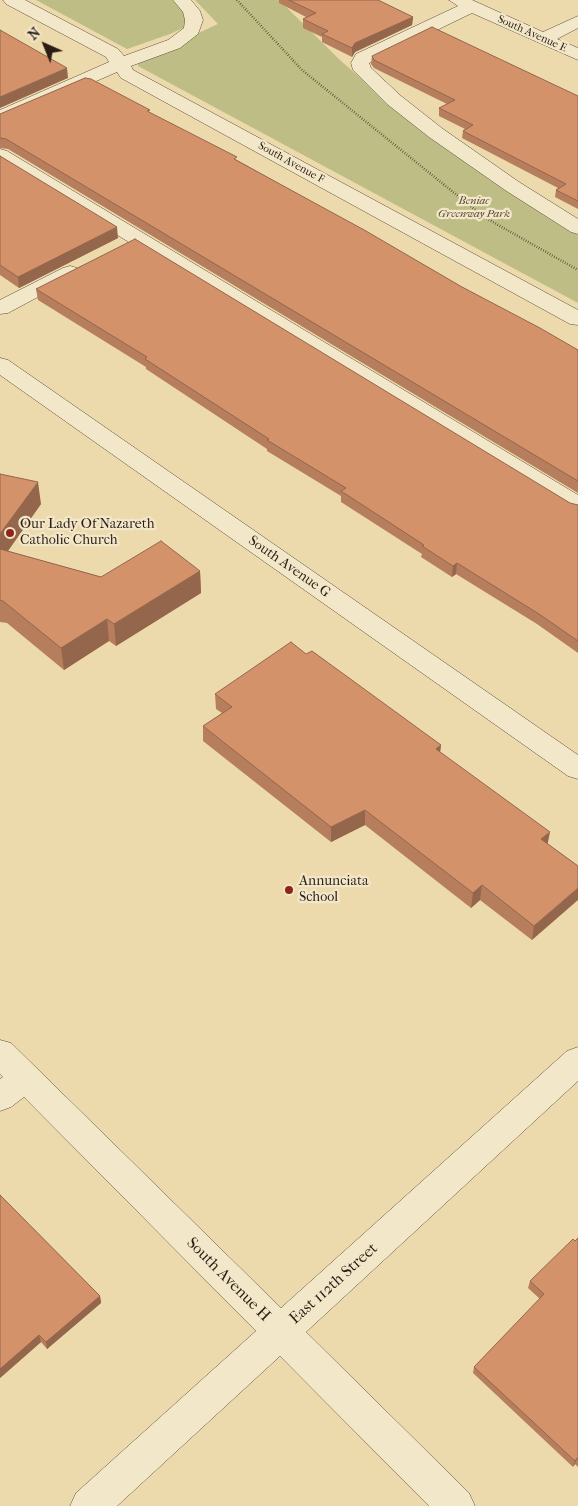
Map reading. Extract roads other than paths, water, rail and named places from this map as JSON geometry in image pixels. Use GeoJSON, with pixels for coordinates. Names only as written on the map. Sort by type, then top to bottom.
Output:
{"type":"FeatureCollection","features":[{"type":"Feature","properties":{"kind":"street","name":"South Avenue F"},"geometry":{"type":"LineString","coordinates":[[12,0],[112,53],[127,74],[578,319]]}},
{"type":"Feature","properties":{"kind":"street"},"geometry":{"type":"LineString","coordinates":[[0,117],[120,64],[174,44],[192,30],[194,20],[191,12],[182,0]]}},
{"type":"Feature","properties":{"kind":"street"},"geometry":{"type":"LineString","coordinates":[[465,3],[362,58],[360,63],[362,70],[394,100],[436,133],[512,186],[578,228]]}},
{"type":"Feature","properties":{"kind":"street","name":"South Avenue E"},"geometry":{"type":"LineString","coordinates":[[465,3],[578,55]]}},
{"type":"Feature","properties":{"kind":"street"},"geometry":{"type":"LineString","coordinates":[[543,38],[578,21]]}},
{"type":"Feature","properties":{"kind":"street"},"geometry":{"type":"LineString","coordinates":[[0,155],[129,243],[578,506]]}},
{"type":"Feature","properties":{"kind":"street"},"geometry":{"type":"LineString","coordinates":[[0,308],[86,264]]}},
{"type":"Feature","properties":{"kind":"street","name":"South Avenue G"},"geometry":{"type":"LineString","coordinates":[[0,365],[578,769]]}},
{"type":"Feature","properties":{"kind":"street","name":"South Avenue H"},"geometry":{"type":"LineString","coordinates":[[0,1053],[12,1087],[280,1332],[456,1506]]}},
{"type":"Feature","properties":{"kind":"street","name":"East 112th Street"},"geometry":{"type":"LineString","coordinates":[[89,1506],[578,1061]]}},
{"type":"Feature","properties":{"kind":"place","name":"Our Lady Of Nazareth Catholic Church"},"geometry":{"type":"Point","coordinates":[10,533]}},
{"type":"Feature","properties":{"kind":"place","name":"Annunciata School"},"geometry":{"type":"Point","coordinates":[289,890]}},
{"type":"Feature","properties":{"kind":"park label","name":"Beniac Greenway Park"},"geometry":{"type":"Point","coordinates":[474,207]}}]}
